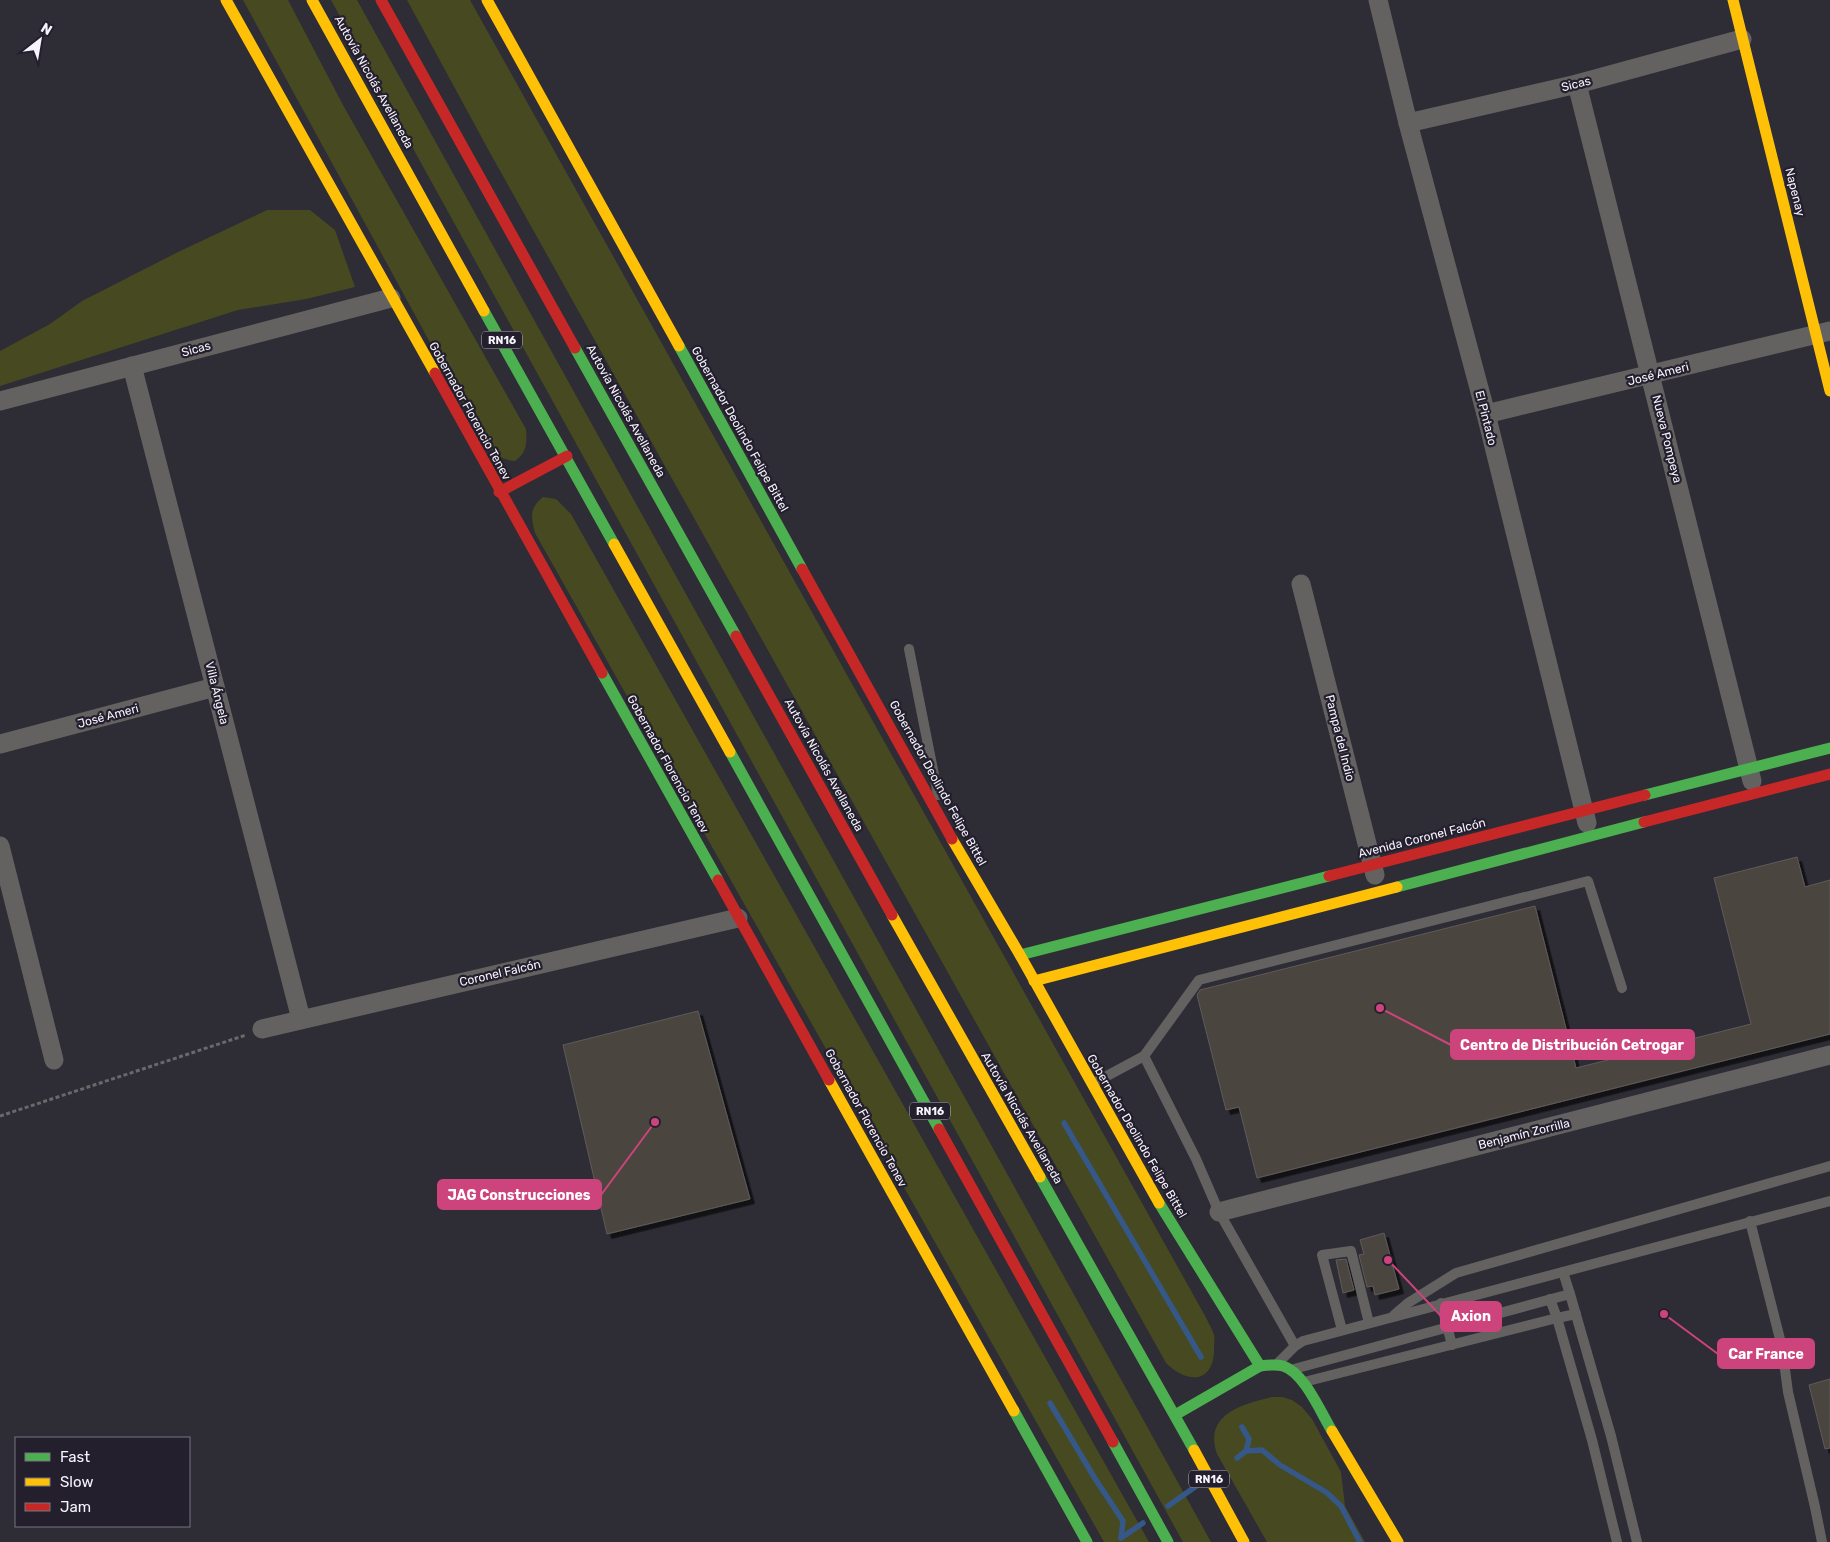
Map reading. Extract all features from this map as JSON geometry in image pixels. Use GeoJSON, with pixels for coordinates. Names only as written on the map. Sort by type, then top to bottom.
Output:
{"type":"FeatureCollection","features":[{"type":"Feature","properties":{"kind":"main road","name":"Gobernador Florencio Tenev"},"geometry":{"type":"LineString","coordinates":[[226,0],[1087,1542]]}},
{"type":"Feature","properties":{"kind":"main road","name":"Autovía Nicolás Avellaneda"},"geometry":{"type":"LineString","coordinates":[[312,0],[1168,1542]]}},
{"type":"Feature","properties":{"kind":"main road","name":"Autovía Nicolás Avellaneda"},"geometry":{"type":"LineString","coordinates":[[382,0],[943,1007],[1244,1542]]}},
{"type":"Feature","properties":{"kind":"main road","name":"Gobernador Deolindo Felipe Bittel"},"geometry":{"type":"LineString","coordinates":[[487,0],[943,823],[1020,955],[1156,1199],[1260,1366]]}},
{"type":"Feature","properties":{"kind":"main road","name":"Napenay"},"geometry":{"type":"LineString","coordinates":[[1733,0],[1823,333],[1830,391]]}},
{"type":"Feature","properties":{"kind":"main road"},"geometry":{"type":"LineString","coordinates":[[499,492],[566,456]]}},
{"type":"Feature","properties":{"kind":"main road","name":"Avenida Coronel Falcón"},"geometry":{"type":"LineString","coordinates":[[1020,955],[1830,748]]}},
{"type":"Feature","properties":{"kind":"main road"},"geometry":{"type":"LineString","coordinates":[[1034,981],[1830,774]]}},
{"type":"Feature","properties":{"kind":"main road"},"geometry":{"type":"LineString","coordinates":[[1174,1416],[1260,1366],[1277,1364],[1294,1369],[1398,1542]]}},
{"type":"Feature","properties":{"kind":"street","name":"El Pintado"},"geometry":{"type":"LineString","coordinates":[[1378,0],[1408,123],[1486,414],[1590,837]]}},
{"type":"Feature","properties":{"kind":"street","name":"Sicas"},"geometry":{"type":"LineString","coordinates":[[1408,123],[1577,84],[1742,39]]}},
{"type":"Feature","properties":{"kind":"street","name":"Nueva Pompeya"},"geometry":{"type":"LineString","coordinates":[[1577,84],[1755,794]]}},
{"type":"Feature","properties":{"kind":"street","name":"Sicas"},"geometry":{"type":"LineString","coordinates":[[0,401],[391,298]]}},
{"type":"Feature","properties":{"kind":"street","name":"José Ameri"},"geometry":{"type":"LineString","coordinates":[[1486,414],[1823,333]]}},
{"type":"Feature","properties":{"kind":"street","name":"Villa Ángela"},"geometry":{"type":"LineString","coordinates":[[132,366],[301,1019]]}},
{"type":"Feature","properties":{"kind":"street","name":"Pampa del Indio"},"geometry":{"type":"LineString","coordinates":[[1301,584],[1379,891]]}},
{"type":"Feature","properties":{"kind":"street","name":"José Ameri"},"geometry":{"type":"LineString","coordinates":[[0,744],[215,687]]}},
{"type":"Feature","properties":{"kind":"street"},"geometry":{"type":"LineString","coordinates":[[0,846],[54,1060]]}},
{"type":"Feature","properties":{"kind":"street","name":"Coronel Falcón"},"geometry":{"type":"LineString","coordinates":[[262,1029],[738,918]]}},
{"type":"Feature","properties":{"kind":"street","name":"Benjamín Zorrilla"},"geometry":{"type":"LineString","coordinates":[[1219,1212],[1830,1055]]}},
{"type":"Feature","properties":{"kind":"lane"},"geometry":{"type":"LineString","coordinates":[[909,649],[943,823]]}},
{"type":"Feature","properties":{"kind":"lane"},"geometry":{"type":"LineString","coordinates":[[1091,1084],[1144,1056],[1199,980],[1588,881],[1622,988]]}},
{"type":"Feature","properties":{"kind":"lane"},"geometry":{"type":"LineString","coordinates":[[1144,1056],[1196,1159],[1219,1212],[1295,1346]]}},
{"type":"Feature","properties":{"kind":"lane"},"geometry":{"type":"LineString","coordinates":[[1394,1316],[1408,1303],[1456,1273],[1830,1166]]}},
{"type":"Feature","properties":{"kind":"lane"},"geometry":{"type":"LineString","coordinates":[[1277,1364],[1303,1340],[1830,1201]]}},
{"type":"Feature","properties":{"kind":"lane"},"geometry":{"type":"LineString","coordinates":[[1750,1221],[1782,1347],[1788,1392],[1816,1507],[1822,1542]]}},
{"type":"Feature","properties":{"kind":"lane"},"geometry":{"type":"LineString","coordinates":[[1342,1330],[1322,1255],[1351,1251],[1369,1323]]}},
{"type":"Feature","properties":{"kind":"lane"},"geometry":{"type":"LineString","coordinates":[[1563,1272],[1610,1436],[1637,1542]]}},
{"type":"Feature","properties":{"kind":"lane"},"geometry":{"type":"LineString","coordinates":[[1294,1369],[1570,1294]]}},
{"type":"Feature","properties":{"kind":"lane"},"geometry":{"type":"LineString","coordinates":[[1550,1299],[1592,1440],[1617,1542]]}},
{"type":"Feature","properties":{"kind":"lane"},"geometry":{"type":"LineString","coordinates":[[1441,1303],[1452,1345]]}},
{"type":"Feature","properties":{"kind":"lane"},"geometry":{"type":"LineString","coordinates":[[1303,1382],[1576,1314]]}},
{"type":"Feature","properties":{"kind":"lane"},"geometry":{"type":"LineString","coordinates":[[1592,1440],[1610,1436]]}},
{"type":"Feature","properties":{"kind":"lane"},"geometry":{"type":"LineString","coordinates":[[1603,1485],[1622,1481]]}},
{"type":"Feature","properties":{"kind":"lane"},"geometry":{"type":"LineString","coordinates":[[1613,1527],[1632,1522]]}},
{"type":"Feature","properties":{"kind":"path"},"geometry":{"type":"LineString","coordinates":[[0,1116],[262,1029]]}},
{"type":"Feature","properties":{"kind":"green space"},"geometry":{"type":"Polygon","coordinates":[[[243,0],[288,0],[343,105],[526,429],[524,451],[515,461],[507,460],[495,453],[474,423],[243,0]]]}},
{"type":"Feature","properties":{"kind":"green space"},"geometry":{"type":"Polygon","coordinates":[[[331,0],[357,0],[1211,1542],[1183,1542],[331,0]]]}},
{"type":"Feature","properties":{"kind":"green space"},"geometry":{"type":"Polygon","coordinates":[[[407,0],[470,0],[1204,1314],[1214,1335],[1213,1359],[1210,1368],[1205,1374],[1199,1377],[1183,1375],[1166,1363],[489,151],[407,0]]]}},
{"type":"Feature","properties":{"kind":"green space"},"geometry":{"type":"Polygon","coordinates":[[[267,210],[310,210],[335,230],[355,287],[306,299],[238,310],[0,386],[0,351],[50,324],[82,301],[176,253],[267,210]]]}},
{"type":"Feature","properties":{"kind":"green space"},"geometry":{"type":"Polygon","coordinates":[[[543,497],[556,499],[571,514],[1149,1542],[1104,1542],[535,533],[532,513],[535,505],[543,497]]]}},
{"type":"Feature","properties":{"kind":"green space"},"geometry":{"type":"Polygon","coordinates":[[[1272,1397],[1292,1400],[1302,1407],[1312,1419],[1341,1472],[1345,1506],[1365,1542],[1267,1542],[1217,1454],[1214,1441],[1215,1430],[1220,1421],[1228,1414],[1249,1403],[1272,1397]]]}},
{"type":"Feature","properties":{"kind":"building"},"geometry":{"type":"Polygon","coordinates":[[[1797,857],[1805,887],[1830,880],[1830,1034],[1257,1178],[1239,1107],[1226,1110],[1197,995],[1200,990],[1535,906],[1576,1068],[1751,1024],[1714,878],[1797,857]]]}},
{"type":"Feature","properties":{"kind":"building"},"geometry":{"type":"Polygon","coordinates":[[[698,1011],[750,1199],[607,1234],[563,1045],[698,1011]]]}},
{"type":"Feature","properties":{"kind":"building"},"geometry":{"type":"Polygon","coordinates":[[[1384,1233],[1399,1289],[1375,1295],[1373,1286],[1367,1287],[1359,1255],[1364,1254],[1360,1240],[1384,1233]]]}},
{"type":"Feature","properties":{"kind":"building"},"geometry":{"type":"Polygon","coordinates":[[[1346,1259],[1354,1290],[1343,1293],[1336,1260],[1346,1259]]]}},
{"type":"Feature","properties":{"kind":"building"},"geometry":{"type":"Polygon","coordinates":[[[1830,1379],[1830,1448],[1825,1449],[1809,1385],[1830,1379]]]}},
{"type":"Feature","properties":{"kind":"waterway"},"geometry":{"type":"LineString","coordinates":[[1064,1123],[1201,1357]]}},
{"type":"Feature","properties":{"kind":"waterway"},"geometry":{"type":"LineString","coordinates":[[1050,1403],[1094,1477],[1123,1521],[1121,1538]]}},
{"type":"Feature","properties":{"kind":"waterway"},"geometry":{"type":"LineString","coordinates":[[1242,1427],[1249,1439],[1246,1451]]}},
{"type":"Feature","properties":{"kind":"waterway"},"geometry":{"type":"LineString","coordinates":[[1237,1458],[1246,1451],[1262,1450],[1280,1465],[1326,1492],[1341,1506],[1360,1542]]}},
{"type":"Feature","properties":{"kind":"waterway"},"geometry":{"type":"LineString","coordinates":[[1168,1506],[1202,1482]]}},
{"type":"Feature","properties":{"kind":"waterway"},"geometry":{"type":"LineString","coordinates":[[1121,1538],[1143,1523]]}},
{"type":"Feature","properties":{"kind":"traffic: fast"},"geometry":{"type":"LineString","coordinates":[[484,311],[614,544]]}},
{"type":"Feature","properties":{"kind":"traffic: fast"},"geometry":{"type":"LineString","coordinates":[[679,346],[802,569]]}},
{"type":"Feature","properties":{"kind":"traffic: fast"},"geometry":{"type":"LineString","coordinates":[[575,348],[736,636]]}},
{"type":"Feature","properties":{"kind":"traffic: fast"},"geometry":{"type":"LineString","coordinates":[[602,673],[718,880]]}},
{"type":"Feature","properties":{"kind":"traffic: fast"},"geometry":{"type":"LineString","coordinates":[[1645,795],[1830,748]]}},
{"type":"Feature","properties":{"kind":"traffic: fast"},"geometry":{"type":"LineString","coordinates":[[730,752],[939,1129]]}},
{"type":"Feature","properties":{"kind":"traffic: fast"},"geometry":{"type":"LineString","coordinates":[[1397,887],[1644,822]]}},
{"type":"Feature","properties":{"kind":"traffic: fast"},"geometry":{"type":"LineString","coordinates":[[1020,955],[1329,876]]}},
{"type":"Feature","properties":{"kind":"traffic: fast"},"geometry":{"type":"LineString","coordinates":[[1040,1177],[1194,1450]]}},
{"type":"Feature","properties":{"kind":"traffic: fast"},"geometry":{"type":"LineString","coordinates":[[1159,1203],[1260,1366],[1283,1366],[1298,1376],[1305,1384],[1332,1431]]}},
{"type":"Feature","properties":{"kind":"traffic: fast"},"geometry":{"type":"LineString","coordinates":[[1175,1415],[1260,1366]]}},
{"type":"Feature","properties":{"kind":"traffic: fast"},"geometry":{"type":"LineString","coordinates":[[1014,1411],[1087,1542]]}},
{"type":"Feature","properties":{"kind":"traffic: fast"},"geometry":{"type":"LineString","coordinates":[[1113,1442],[1168,1542]]}},
{"type":"Feature","properties":{"kind":"traffic: slow"},"geometry":{"type":"LineString","coordinates":[[226,0],[435,373]]}},
{"type":"Feature","properties":{"kind":"traffic: slow"},"geometry":{"type":"LineString","coordinates":[[312,0],[484,311]]}},
{"type":"Feature","properties":{"kind":"traffic: slow"},"geometry":{"type":"LineString","coordinates":[[487,0],[679,346]]}},
{"type":"Feature","properties":{"kind":"traffic: slow"},"geometry":{"type":"LineString","coordinates":[[1733,0],[1830,391]]}},
{"type":"Feature","properties":{"kind":"traffic: slow"},"geometry":{"type":"LineString","coordinates":[[614,544],[730,752]]}},
{"type":"Feature","properties":{"kind":"traffic: slow"},"geometry":{"type":"LineString","coordinates":[[952,839],[1020,955],[1159,1203]]}},
{"type":"Feature","properties":{"kind":"traffic: slow"},"geometry":{"type":"LineString","coordinates":[[1034,981],[1397,887]]}},
{"type":"Feature","properties":{"kind":"traffic: slow"},"geometry":{"type":"LineString","coordinates":[[892,915],[1040,1177]]}},
{"type":"Feature","properties":{"kind":"traffic: slow"},"geometry":{"type":"LineString","coordinates":[[829,1080],[1014,1411]]}},
{"type":"Feature","properties":{"kind":"traffic: slow"},"geometry":{"type":"LineString","coordinates":[[1332,1431],[1398,1542]]}},
{"type":"Feature","properties":{"kind":"traffic: slow"},"geometry":{"type":"LineString","coordinates":[[1194,1450],[1244,1542]]}},
{"type":"Feature","properties":{"kind":"traffic: jam"},"geometry":{"type":"LineString","coordinates":[[381,0],[575,348]]}},
{"type":"Feature","properties":{"kind":"traffic: jam"},"geometry":{"type":"LineString","coordinates":[[435,373],[602,673]]}},
{"type":"Feature","properties":{"kind":"traffic: jam"},"geometry":{"type":"LineString","coordinates":[[499,492],[567,456]]}},
{"type":"Feature","properties":{"kind":"traffic: jam"},"geometry":{"type":"LineString","coordinates":[[802,569],[952,839]]}},
{"type":"Feature","properties":{"kind":"traffic: jam"},"geometry":{"type":"LineString","coordinates":[[736,636],[892,915]]}},
{"type":"Feature","properties":{"kind":"traffic: jam"},"geometry":{"type":"LineString","coordinates":[[1644,822],[1830,774]]}},
{"type":"Feature","properties":{"kind":"traffic: jam"},"geometry":{"type":"LineString","coordinates":[[1329,876],[1645,795]]}},
{"type":"Feature","properties":{"kind":"traffic: jam"},"geometry":{"type":"LineString","coordinates":[[718,880],[829,1080]]}},
{"type":"Feature","properties":{"kind":"traffic: jam"},"geometry":{"type":"LineString","coordinates":[[939,1129],[1113,1442]]}},
{"type":"Feature","properties":{"kind":"place","name":"Centro de Distribución Cetrogar"},"geometry":{"type":"Point","coordinates":[1380,1008]}},
{"type":"Feature","properties":{"kind":"place","name":"JAG Construcciones"},"geometry":{"type":"Point","coordinates":[655,1122]}},
{"type":"Feature","properties":{"kind":"place","name":"Axion"},"geometry":{"type":"Point","coordinates":[1388,1260]}},
{"type":"Feature","properties":{"kind":"place","name":"Car France"},"geometry":{"type":"Point","coordinates":[1664,1314]}}]}
